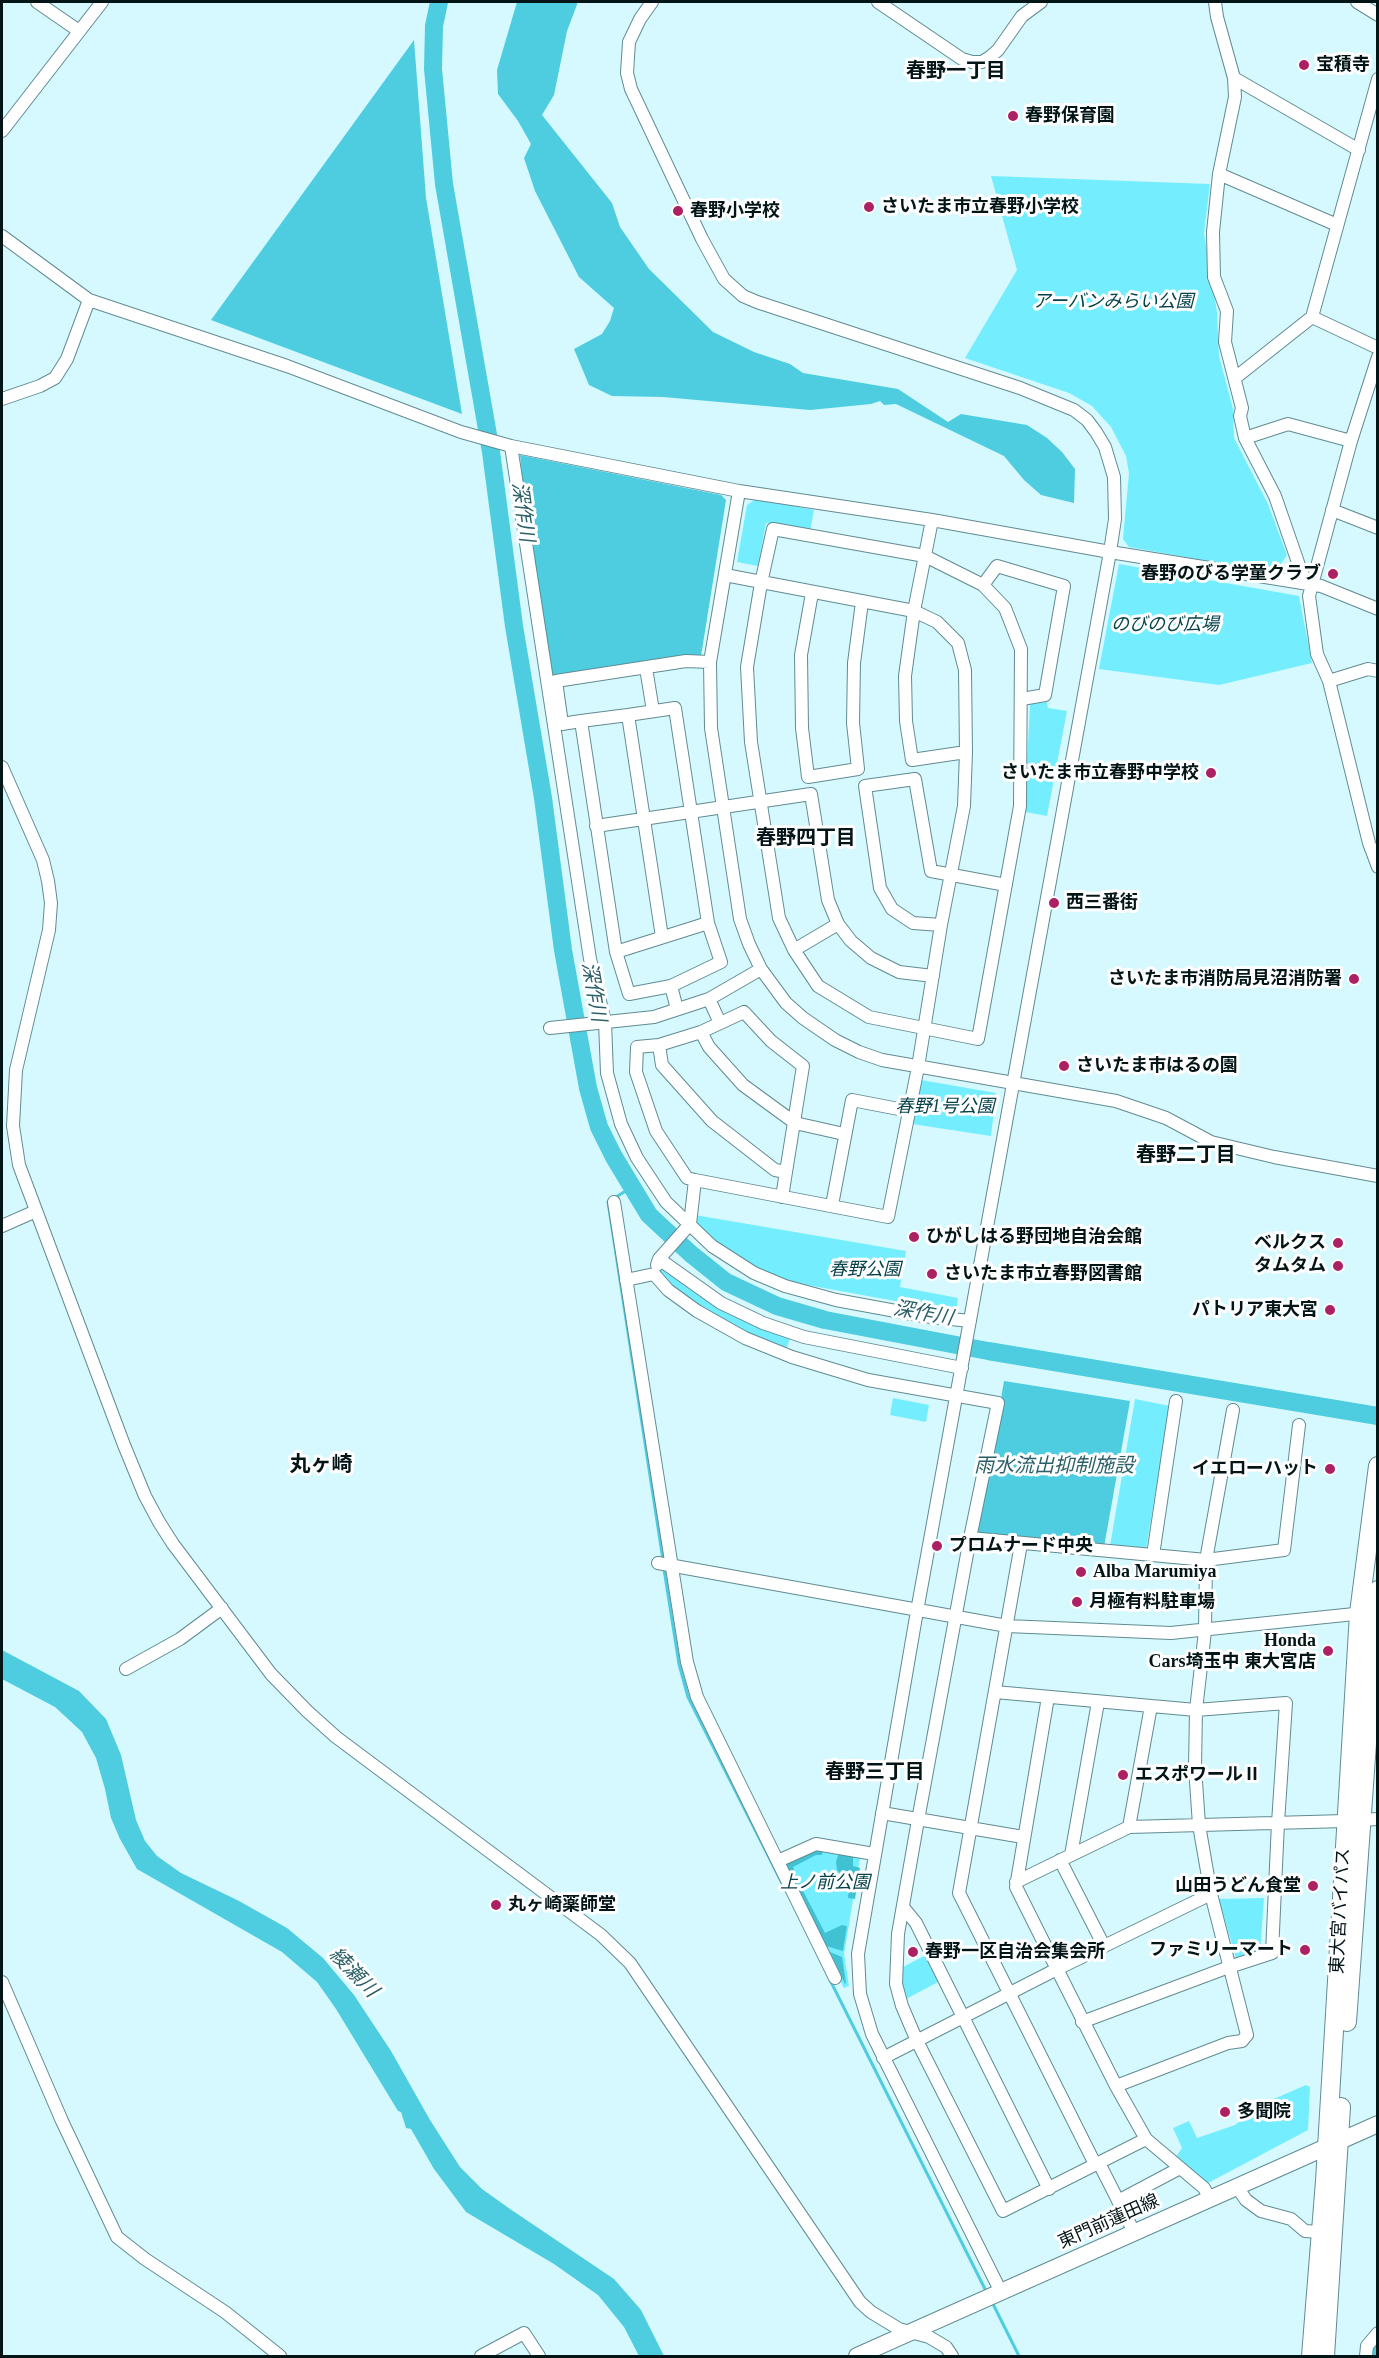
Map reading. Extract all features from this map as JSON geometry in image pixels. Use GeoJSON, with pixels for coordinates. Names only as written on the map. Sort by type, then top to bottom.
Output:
{"type":"FeatureCollection","features":[{"type":"Feature","properties":{"kind":"highway","name":"東大宮バイパス"},"geometry":{"type":"LineString","coordinates":[[1311,2356],[1320,2232],[1332,2144],[1361,1820],[1377,1466]]}},
{"type":"Feature","properties":{"kind":"highway","name":"東大宮バイパス"},"geometry":{"type":"LineString","coordinates":[[1371,1612],[1377,1590]]}},
{"type":"Feature","properties":{"kind":"highway","name":"東大宮バイパス"},"geometry":{"type":"LineString","coordinates":[[1325,2356],[1332,2144]]}},
{"type":"Feature","properties":{"kind":"main road","name":"東門前蓮田線"},"geometry":{"type":"LineString","coordinates":[[857,2356],[1377,2124]]}},
{"type":"Feature","properties":{"kind":"street"},"geometry":{"type":"LineString","coordinates":[[37,2],[79,31]]}},
{"type":"Feature","properties":{"kind":"street"},"geometry":{"type":"LineString","coordinates":[[2,131],[102,2]]}},
{"type":"Feature","properties":{"kind":"street"},"geometry":{"type":"LineString","coordinates":[[652,2],[640,19],[629,42],[627,73],[631,88],[702,239],[724,279],[743,296],[758,302],[1060,403],[1080,415],[1096,432],[1111,463],[1116,494],[1110,552],[874,1854],[860,1942],[858,1973],[864,2013],[883,2058],[1001,2292]]}},
{"type":"Feature","properties":{"kind":"street"},"geometry":{"type":"LineString","coordinates":[[878,2],[962,59],[982,62],[998,50],[1022,16],[1041,2]]}},
{"type":"Feature","properties":{"kind":"street"},"geometry":{"type":"LineString","coordinates":[[1215,2],[1234,78],[1235,97],[1220,174],[1213,232],[1214,277],[1227,311],[1225,342],[1242,408],[1240,417],[1245,438],[1275,496],[1302,574],[1312,586]]}},
{"type":"Feature","properties":{"kind":"street"},"geometry":{"type":"LineString","coordinates":[[1357,2],[1377,15]]}},
{"type":"Feature","properties":{"kind":"street"},"geometry":{"type":"LineString","coordinates":[[1234,78],[1359,150]]}},
{"type":"Feature","properties":{"kind":"street"},"geometry":{"type":"LineString","coordinates":[[1235,378],[1312,316],[1377,79]]}},
{"type":"Feature","properties":{"kind":"street"},"geometry":{"type":"LineString","coordinates":[[1220,174],[1337,225]]}},
{"type":"Feature","properties":{"kind":"street"},"geometry":{"type":"LineString","coordinates":[[2,236],[88,300],[287,366],[461,432],[511,446],[739,491],[932,520],[1320,586],[1377,609]]}},
{"type":"Feature","properties":{"kind":"street"},"geometry":{"type":"LineString","coordinates":[[2,399],[56,378],[67,359],[88,300]]}},
{"type":"Feature","properties":{"kind":"street"},"geometry":{"type":"LineString","coordinates":[[1312,316],[1377,348]]}},
{"type":"Feature","properties":{"kind":"street"},"geometry":{"type":"LineString","coordinates":[[1377,357],[1351,441],[1309,596],[1317,654],[1329,681],[1377,867]]}},
{"type":"Feature","properties":{"kind":"street"},"geometry":{"type":"LineString","coordinates":[[1245,438],[1288,424],[1351,441]]}},
{"type":"Feature","properties":{"kind":"street"},"geometry":{"type":"LineString","coordinates":[[511,446],[590,959],[605,1022],[607,1073],[621,1124],[637,1158],[666,1202],[712,1246],[754,1273],[785,1286],[836,1300],[970,1324]]}},
{"type":"Feature","properties":{"kind":"street"},"geometry":{"type":"LineString","coordinates":[[739,491],[710,662],[711,728],[740,919],[761,969],[786,1003],[835,1040],[882,1060],[1133,1106],[1166,1118],[1211,1142],[1377,1176]]}},
{"type":"Feature","properties":{"kind":"street"},"geometry":{"type":"LineString","coordinates":[[1332,510],[1377,528]]}},
{"type":"Feature","properties":{"kind":"street"},"geometry":{"type":"LineString","coordinates":[[932,520],[914,610],[905,676],[906,721],[912,760],[966,752]]}},
{"type":"Feature","properties":{"kind":"street"},"geometry":{"type":"LineString","coordinates":[[773,529],[925,556],[982,585],[1005,608],[1022,649],[1020,806],[978,1039],[924,1030],[869,1017],[818,986],[794,950],[779,918],[751,742],[747,667],[761,583],[773,529]]}},
{"type":"Feature","properties":{"kind":"street"},"geometry":{"type":"LineString","coordinates":[[982,585],[997,567],[1064,586],[1044,695],[1022,699]]}},
{"type":"Feature","properties":{"kind":"street"},"geometry":{"type":"LineString","coordinates":[[725,575],[812,593],[914,610],[937,622],[958,643],[965,670],[964,806],[941,925],[918,1067],[888,1217],[832,1205],[782,1197],[687,1178],[656,1131],[636,1072],[638,1047],[659,1045],[701,1032],[744,1012],[771,1041],[803,1066],[782,1197]]}},
{"type":"Feature","properties":{"kind":"street"},"geometry":{"type":"LineString","coordinates":[[812,593],[801,655],[802,728],[808,777],[858,770],[853,723],[854,663],[862,602]]}},
{"type":"Feature","properties":{"kind":"street"},"geometry":{"type":"LineString","coordinates":[[580,721],[616,952],[629,994],[671,986],[721,962],[708,923],[675,708],[580,721],[562,724],[556,681],[686,661],[710,662]]}},
{"type":"Feature","properties":{"kind":"street"},"geometry":{"type":"LineString","coordinates":[[646,668],[652,711]]}},
{"type":"Feature","properties":{"kind":"street"},"geometry":{"type":"LineString","coordinates":[[1329,681],[1368,669],[1377,671]]}},
{"type":"Feature","properties":{"kind":"street"},"geometry":{"type":"LineString","coordinates":[[628,715],[662,937]]}},
{"type":"Feature","properties":{"kind":"street"},"geometry":{"type":"LineString","coordinates":[[2,767],[43,860],[51,903],[49,930],[16,1070],[13,1126],[19,1166],[145,1496],[173,1544],[291,1696],[336,1737],[585,1922],[630,1963],[646,1982],[860,2302],[885,2322],[899,2329],[929,2337],[946,2347],[952,2356]]}},
{"type":"Feature","properties":{"kind":"street"},"geometry":{"type":"LineString","coordinates":[[941,925],[913,923],[892,909],[880,888],[865,786],[915,779],[930,871],[1006,885]]}},
{"type":"Feature","properties":{"kind":"street"},"geometry":{"type":"LineString","coordinates":[[596,826],[811,794],[828,900],[838,924],[851,941],[871,958],[898,972],[933,976]]}},
{"type":"Feature","properties":{"kind":"street"},"geometry":{"type":"LineString","coordinates":[[616,952],[708,923]]}},
{"type":"Feature","properties":{"kind":"street"},"geometry":{"type":"LineString","coordinates":[[794,950],[838,924]]}},
{"type":"Feature","properties":{"kind":"street"},"geometry":{"type":"LineString","coordinates":[[550,1028],[654,1017],[709,999],[761,969]]}},
{"type":"Feature","properties":{"kind":"street"},"geometry":{"type":"LineString","coordinates":[[671,986],[677,1009]]}},
{"type":"Feature","properties":{"kind":"street"},"geometry":{"type":"LineString","coordinates":[[709,999],[720,1023]]}},
{"type":"Feature","properties":{"kind":"street"},"geometry":{"type":"LineString","coordinates":[[701,1032],[709,1047],[743,1085],[795,1123],[844,1134]]}},
{"type":"Feature","properties":{"kind":"street"},"geometry":{"type":"LineString","coordinates":[[659,1045],[662,1065],[712,1122],[775,1170],[786,1172]]}},
{"type":"Feature","properties":{"kind":"street"},"geometry":{"type":"LineString","coordinates":[[832,1205],[852,1100],[909,1111]]}},
{"type":"Feature","properties":{"kind":"street"},"geometry":{"type":"LineString","coordinates":[[654,1274],[659,1259],[690,1224],[695,1180]]}},
{"type":"Feature","properties":{"kind":"street"},"geometry":{"type":"LineString","coordinates":[[614,1202],[687,1662],[695,1689],[778,1861],[780,1870],[835,1978]]}},
{"type":"Feature","properties":{"kind":"street"},"geometry":{"type":"LineString","coordinates":[[2,1226],[36,1211]]}},
{"type":"Feature","properties":{"kind":"street"},"geometry":{"type":"LineString","coordinates":[[659,1259],[720,1303],[763,1323],[804,1337],[962,1366]]}},
{"type":"Feature","properties":{"kind":"street"},"geometry":{"type":"LineString","coordinates":[[626,1280],[654,1274]]}},
{"type":"Feature","properties":{"kind":"street"},"geometry":{"type":"LineString","coordinates":[[654,1274],[668,1290],[696,1311],[746,1338],[783,1353],[868,1380],[998,1403],[970,1538],[918,1820],[903,1907],[896,1963],[896,1984],[902,2006],[917,2041],[1003,2211],[1146,2139]]}},
{"type":"Feature","properties":{"kind":"street"},"geometry":{"type":"LineString","coordinates":[[1153,1555],[1176,1401]]}},
{"type":"Feature","properties":{"kind":"street"},"geometry":{"type":"LineString","coordinates":[[1116,2086],[1228,2043],[1242,2041],[1247,2035],[1211,1894],[1199,1825],[1195,1767],[1196,1710],[1205,1631],[1206,1560],[1233,1410]]}},
{"type":"Feature","properties":{"kind":"street"},"geometry":{"type":"LineString","coordinates":[[970,1538],[1206,1560],[1284,1550],[1299,1425]]}},
{"type":"Feature","properties":{"kind":"street"},"geometry":{"type":"LineString","coordinates":[[1021,1544],[959,1893],[1009,1994],[1134,2232]]}},
{"type":"Feature","properties":{"kind":"street"},"geometry":{"type":"LineString","coordinates":[[658,1563],[1007,1626],[1171,1633],[1371,1612]]}},
{"type":"Feature","properties":{"kind":"street"},"geometry":{"type":"LineString","coordinates":[[126,1669],[180,1639],[222,1608]]}},
{"type":"Feature","properties":{"kind":"street"},"geometry":{"type":"LineString","coordinates":[[995,1692],[1196,1710],[1286,1702],[1272,1953],[1082,2022]]}},
{"type":"Feature","properties":{"kind":"street"},"geometry":{"type":"LineString","coordinates":[[1048,1697],[1016,1887],[1082,2022],[1146,2139],[1204,2188],[1210,2199]]}},
{"type":"Feature","properties":{"kind":"street"},"geometry":{"type":"LineString","coordinates":[[1098,1702],[1065,1857],[1104,1946]]}},
{"type":"Feature","properties":{"kind":"street"},"geometry":{"type":"LineString","coordinates":[[1129,1827],[1151,1706]]}},
{"type":"Feature","properties":{"kind":"street"},"geometry":{"type":"LineString","coordinates":[[882,1813],[1023,1837]]}},
{"type":"Feature","properties":{"kind":"street"},"geometry":{"type":"LineString","coordinates":[[1016,1882],[1129,1827],[1361,1820]]}},
{"type":"Feature","properties":{"kind":"street"},"geometry":{"type":"LineString","coordinates":[[778,1861],[816,1844],[874,1854]]}},
{"type":"Feature","properties":{"kind":"street"},"geometry":{"type":"LineString","coordinates":[[883,2058],[1211,1894]]}},
{"type":"Feature","properties":{"kind":"street"},"geometry":{"type":"LineString","coordinates":[[903,1907],[916,1923],[1049,2189]]}},
{"type":"Feature","properties":{"kind":"street"},"geometry":{"type":"LineString","coordinates":[[2,1982],[62,2121],[117,2237],[145,2259],[225,2312],[280,2356]]}},
{"type":"Feature","properties":{"kind":"street"},"geometry":{"type":"LineString","coordinates":[[1118,2201],[1180,2168]]}},
{"type":"Feature","properties":{"kind":"street"},"geometry":{"type":"LineString","coordinates":[[1237,2187],[1246,2200],[1261,2211],[1291,2219],[1305,2231],[1320,2232]]}},
{"type":"Feature","properties":{"kind":"street"},"geometry":{"type":"LineString","coordinates":[[481,2356],[524,2332],[539,2356]]}},
{"type":"Feature","properties":{"kind":"street"},"geometry":{"type":"LineString","coordinates":[[1366,2356],[1367,2346],[1377,2333]]}},
{"type":"Feature","properties":{"kind":"green space","name":"アーバンみらい公園"},"geometry":{"type":"Polygon","coordinates":[[[991,176],[1210,184],[1204,233],[1217,312],[1219,356],[1233,409],[1234,438],[1268,504],[1287,555],[1275,573],[1129,547],[1123,539],[1129,473],[1126,456],[1111,427],[1092,406],[1069,393],[965,358],[1017,270],[991,176]]]}},
{"type":"Feature","properties":{"kind":"green space"},"geometry":{"type":"Polygon","coordinates":[[[756,499],[814,510],[810,531],[766,523],[758,566],[737,562],[747,505],[756,499]]]}},
{"type":"Feature","properties":{"kind":"green space","name":"のびのび広場"},"geometry":{"type":"Polygon","coordinates":[[[1119,564],[1299,596],[1312,663],[1219,685],[1099,669],[1119,564]]]}},
{"type":"Feature","properties":{"kind":"green space"},"geometry":{"type":"Polygon","coordinates":[[[1047,702],[1048,708],[1067,711],[1047,816],[1025,812],[1030,704],[1047,702]]]}},
{"type":"Feature","properties":{"kind":"green space","name":"春野1号公園"},"geometry":{"type":"Polygon","coordinates":[[[921,1080],[996,1093],[991,1136],[912,1124],[921,1080]]]}},
{"type":"Feature","properties":{"kind":"green space","name":"春野公園"},"geometry":{"type":"Polygon","coordinates":[[[695,1215],[906,1251],[900,1287],[958,1298],[956,1312],[785,1281],[742,1260],[716,1242],[694,1222],[695,1215]]]}},
{"type":"Feature","properties":{"kind":"green space"},"geometry":{"type":"Polygon","coordinates":[[[661,1265],[790,1338],[787,1348],[750,1334],[695,1305],[659,1274],[661,1265]]]}},
{"type":"Feature","properties":{"kind":"green space"},"geometry":{"type":"Polygon","coordinates":[[[893,1398],[929,1405],[926,1422],[890,1415],[893,1398]]]}},
{"type":"Feature","properties":{"kind":"green space"},"geometry":{"type":"Polygon","coordinates":[[[1135,1399],[1170,1406],[1146,1549],[1110,1546],[1135,1399]]]}},
{"type":"Feature","properties":{"kind":"green space","name":"上ノ前公園"},"geometry":{"type":"Polygon","coordinates":[[[815,1849],[860,1858],[844,1954],[849,1986],[844,1988],[784,1869],[786,1864],[815,1849]]]}},
{"type":"Feature","properties":{"kind":"green space"},"geometry":{"type":"Polygon","coordinates":[[[1264,1898],[1260,1954],[1237,1962],[1219,1899],[1264,1898]]]}},
{"type":"Feature","properties":{"kind":"green space"},"geometry":{"type":"Polygon","coordinates":[[[926,1955],[940,1981],[906,1999],[901,1968],[926,1955]]]}},
{"type":"Feature","properties":{"kind":"green space"},"geometry":{"type":"Polygon","coordinates":[[[1306,2085],[1310,2087],[1308,2130],[1208,2183],[1175,2158],[1182,2148],[1173,2128],[1189,2121],[1197,2138],[1235,2125],[1262,2104],[1306,2085]]]}},
{"type":"Feature","properties":{"kind":"shaded area"},"geometry":{"type":"Polygon","coordinates":[[[814,1847],[823,1849],[822,1855],[816,1855],[793,1867],[797,1878],[793,1879],[785,1862],[814,1847]]]}},
{"type":"Feature","properties":{"kind":"shaded area"},"geometry":{"type":"Polygon","coordinates":[[[839,1852],[853,1855],[853,1866],[860,1868],[855,1899],[848,1898],[849,1883],[837,1870],[836,1862],[839,1852]]]}},
{"type":"Feature","properties":{"kind":"shaded area"},"geometry":{"type":"Polygon","coordinates":[[[799,1883],[825,1933],[842,1925],[847,1926],[843,1951],[826,1946],[794,1885],[799,1883]]]}},
{"type":"Feature","properties":{"kind":"shaded area"},"geometry":{"type":"Polygon","coordinates":[[[830,1952],[842,1957],[845,1984],[830,1952]]]}},
{"type":"Feature","properties":{"kind":"water"},"geometry":{"type":"Polygon","coordinates":[[[517,2],[578,2],[567,31],[554,95],[542,115],[612,203],[620,227],[649,269],[713,332],[754,352],[790,364],[803,373],[898,389],[948,422],[961,414],[1027,425],[1047,438],[1075,469],[1074,503],[1041,495],[1024,480],[1004,456],[896,404],[884,405],[880,401],[871,404],[810,410],[663,397],[612,396],[589,385],[574,349],[602,334],[610,321],[614,308],[579,277],[535,191],[524,158],[531,144],[518,121],[498,94],[497,70],[517,2]]]}},
{"type":"Feature","properties":{"kind":"water"},"geometry":{"type":"Polygon","coordinates":[[[414,40],[426,198],[462,414],[211,320],[414,40]]]}},
{"type":"Feature","properties":{"kind":"water"},"geometry":{"type":"Polygon","coordinates":[[[520,455],[721,495],[726,500],[701,656],[553,678],[525,503],[520,455]]]}},
{"type":"Feature","properties":{"kind":"water","name":"雨水流出抑制施設"},"geometry":{"type":"Polygon","coordinates":[[[1004,1381],[1130,1401],[1104,1547],[978,1533],[1004,1381]]]}},
{"type":"Feature","properties":{"kind":"water"},"geometry":{"type":"Polygon","coordinates":[[[2,1650],[79,1691],[106,1719],[121,1755],[136,1820],[145,1841],[157,1856],[181,1873],[239,1901],[287,1928],[323,1958],[354,1995],[391,2051],[460,2167],[482,2189],[614,2279],[641,2310],[664,2356],[639,2356],[624,2327],[598,2295],[554,2264],[466,2212],[434,2169],[411,2129],[406,2128],[401,2112],[398,2111],[317,1982],[282,1952],[137,1869],[111,1818],[96,1758],[82,1732],[55,1707],[2,1679],[2,1650]]]}},
{"type":"Feature","properties":{"kind":"waterway","name":"深作川"},"geometry":{"type":"LineString","coordinates":[[439,2],[434,26],[433,69],[444,184],[491,452],[514,626],[543,798],[563,950],[588,1088],[599,1127],[649,1215],[691,1254],[726,1282],[777,1306],[825,1320],[988,1351],[1378,1416]]}},
{"type":"Feature","properties":{"kind":"waterway"},"geometry":{"type":"LineString","coordinates":[[632,1187],[608,1202],[663,1560]]}},
{"type":"Feature","properties":{"kind":"waterway"},"geometry":{"type":"LineString","coordinates":[[664,1569],[679,1664],[688,1697],[786,1891]]}},
{"type":"Feature","properties":{"kind":"waterway"},"geometry":{"type":"LineString","coordinates":[[830,1980],[987,2293]]}},
{"type":"Feature","properties":{"kind":"waterway"},"geometry":{"type":"LineString","coordinates":[[992,2302],[1019,2356]]}},
{"type":"Feature","properties":{"kind":"waterway"},"geometry":{"type":"LineString","coordinates":[[1374,2356],[1378,2348]]}},
{"type":"Feature","properties":{"kind":"place","name":"宝積寺"},"geometry":{"type":"Point","coordinates":[1304,65]}},
{"type":"Feature","properties":{"kind":"place","name":"春野保育園"},"geometry":{"type":"Point","coordinates":[1013,116]}},
{"type":"Feature","properties":{"kind":"place","name":"さいたま市立春野小学校"},"geometry":{"type":"Point","coordinates":[869,207]}},
{"type":"Feature","properties":{"kind":"place","name":"春野小学校"},"geometry":{"type":"Point","coordinates":[678,211]}},
{"type":"Feature","properties":{"kind":"place","name":"春野のびる学童クラブ"},"geometry":{"type":"Point","coordinates":[1333,574]}},
{"type":"Feature","properties":{"kind":"place","name":"さいたま市立春野中学校"},"geometry":{"type":"Point","coordinates":[1211,773]}},
{"type":"Feature","properties":{"kind":"place","name":"西三番街"},"geometry":{"type":"Point","coordinates":[1054,903]}},
{"type":"Feature","properties":{"kind":"place","name":"さいたま市消防局見沼消防署"},"geometry":{"type":"Point","coordinates":[1354,979]}},
{"type":"Feature","properties":{"kind":"place","name":"さいたま市はるの園"},"geometry":{"type":"Point","coordinates":[1064,1066]}},
{"type":"Feature","properties":{"kind":"place","name":"ひがしはる野団地自治会館"},"geometry":{"type":"Point","coordinates":[914,1237]}},
{"type":"Feature","properties":{"kind":"place","name":"ベルクス"},"geometry":{"type":"Point","coordinates":[1338,1243]}},
{"type":"Feature","properties":{"kind":"place","name":"タムタム"},"geometry":{"type":"Point","coordinates":[1338,1266]}},
{"type":"Feature","properties":{"kind":"place","name":"さいたま市立春野図書館"},"geometry":{"type":"Point","coordinates":[932,1274]}},
{"type":"Feature","properties":{"kind":"place","name":"パトリア東大宮"},"geometry":{"type":"Point","coordinates":[1330,1310]}},
{"type":"Feature","properties":{"kind":"place","name":"イエローハット"},"geometry":{"type":"Point","coordinates":[1330,1469]}},
{"type":"Feature","properties":{"kind":"place","name":"プロムナード中央"},"geometry":{"type":"Point","coordinates":[937,1546]}},
{"type":"Feature","properties":{"kind":"place","name":"Alba Marumiya"},"geometry":{"type":"Point","coordinates":[1081,1572]}},
{"type":"Feature","properties":{"kind":"place","name":"月極有料駐車場"},"geometry":{"type":"Point","coordinates":[1077,1602]}},
{"type":"Feature","properties":{"kind":"place","name":"Honda Cars埼玉中 東大宮店"},"geometry":{"type":"Point","coordinates":[1328,1651]}},
{"type":"Feature","properties":{"kind":"place","name":"エスポワールⅡ"},"geometry":{"type":"Point","coordinates":[1123,1775]}},
{"type":"Feature","properties":{"kind":"place","name":"山田うどん食堂"},"geometry":{"type":"Point","coordinates":[1313,1886]}},
{"type":"Feature","properties":{"kind":"place","name":"丸ヶ崎薬師堂"},"geometry":{"type":"Point","coordinates":[496,1905]}},
{"type":"Feature","properties":{"kind":"place","name":"ファミリーマート"},"geometry":{"type":"Point","coordinates":[1305,1950]}},
{"type":"Feature","properties":{"kind":"place","name":"春野一区自治会集会所"},"geometry":{"type":"Point","coordinates":[913,1952]}},
{"type":"Feature","properties":{"kind":"place","name":"多聞院"},"geometry":{"type":"Point","coordinates":[1225,2112]}},
{"type":"Feature","properties":{"kind":"district","name":"春野一丁目"},"geometry":{"type":"Point","coordinates":[956,72]}},
{"type":"Feature","properties":{"kind":"district","name":"春野四丁目"},"geometry":{"type":"Point","coordinates":[806,839]}},
{"type":"Feature","properties":{"kind":"district","name":"春野二丁目"},"geometry":{"type":"Point","coordinates":[1186,1156]}},
{"type":"Feature","properties":{"kind":"district","name":"丸ヶ崎"},"geometry":{"type":"Point","coordinates":[321,1466]}},
{"type":"Feature","properties":{"kind":"district","name":"春野三丁目"},"geometry":{"type":"Point","coordinates":[875,1773]}},
{"type":"Feature","properties":{"kind":"water label","name":"綾瀬川"},"geometry":{"type":"Point","coordinates":[353,1973]}}]}
